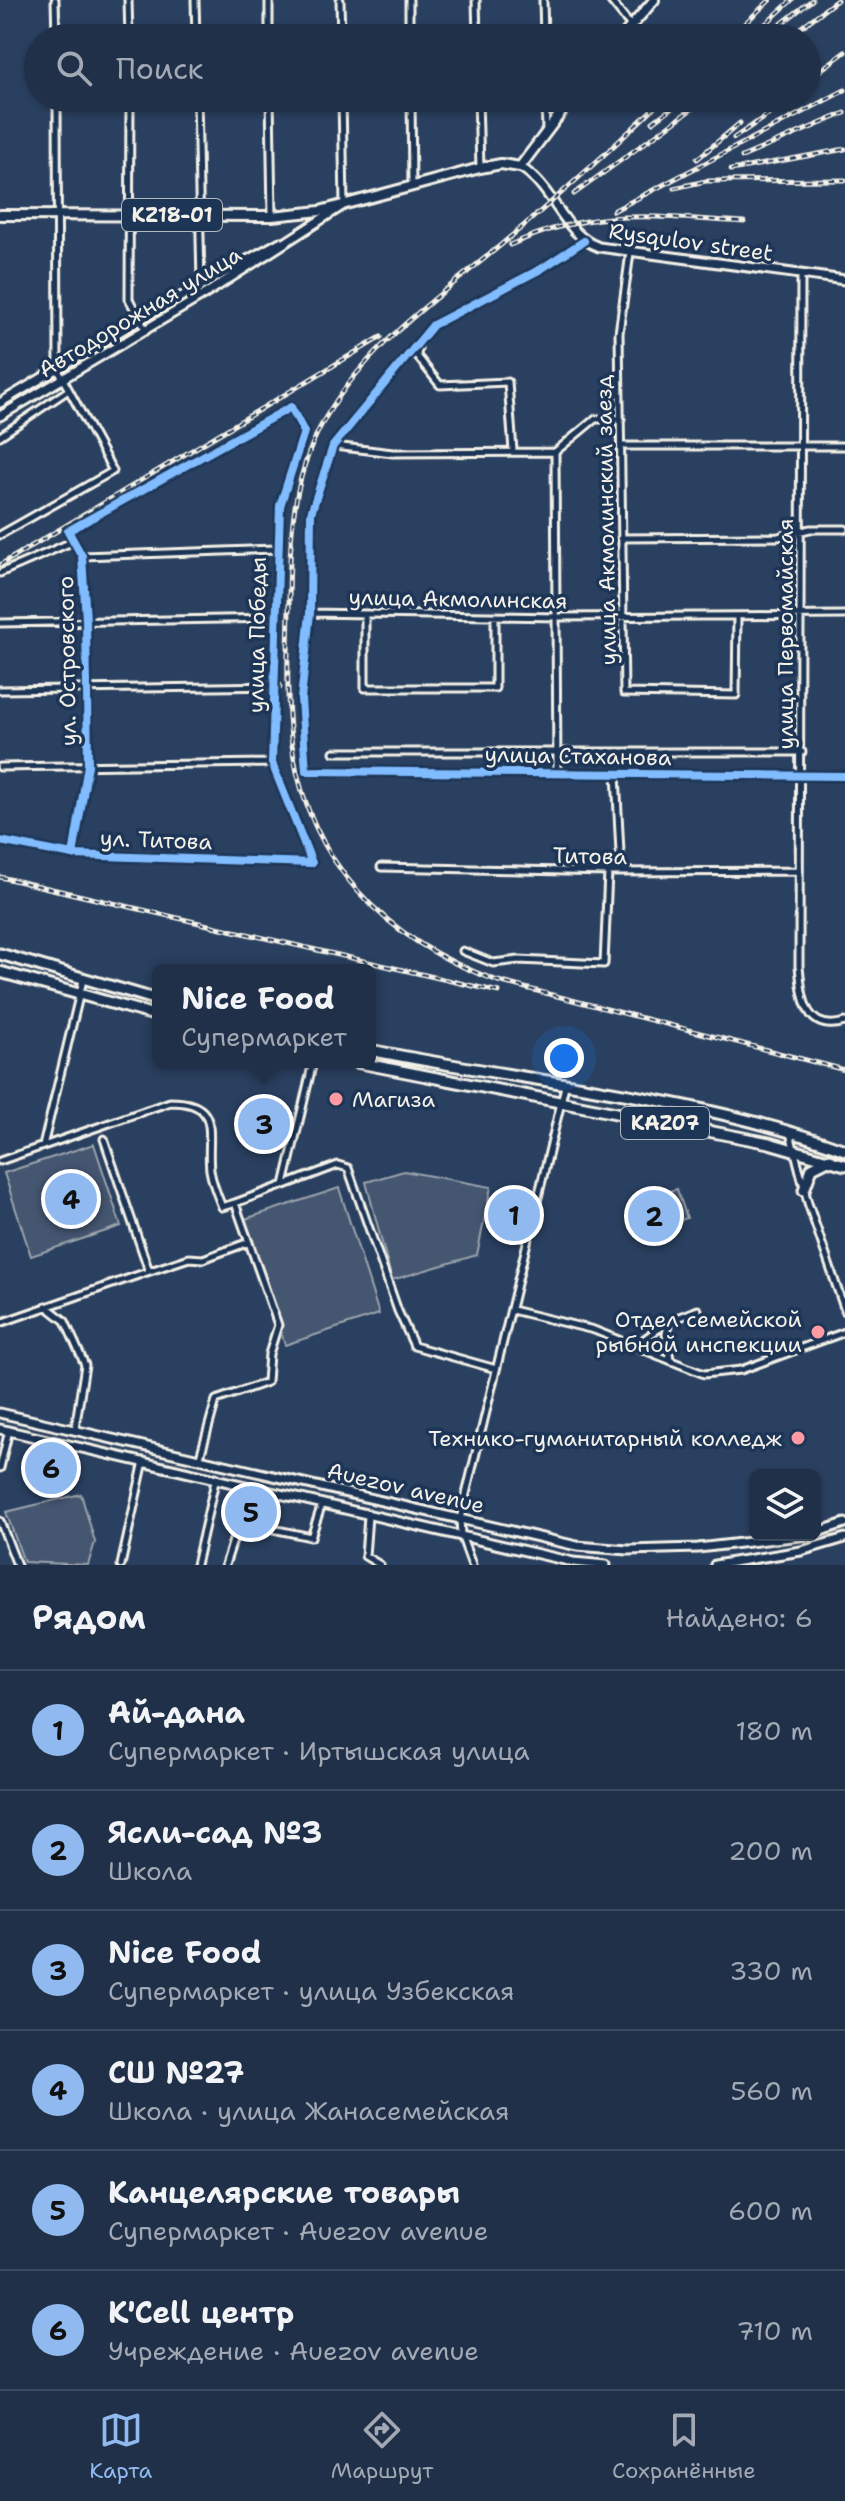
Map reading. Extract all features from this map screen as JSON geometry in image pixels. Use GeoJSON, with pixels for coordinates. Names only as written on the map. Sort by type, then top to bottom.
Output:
{"type":"FeatureCollection","features":[{"type":"Feature","properties":{"kind":"highway"},"geometry":{"type":"LineString","coordinates":[[0,954],[152,998]]}},
{"type":"Feature","properties":{"kind":"highway"},"geometry":{"type":"LineString","coordinates":[[0,972],[152,1014]]}},
{"type":"Feature","properties":{"kind":"highway","name":"KAZ07"},"geometry":{"type":"LineString","coordinates":[[376,1051],[790,1130],[845,1150]]}},
{"type":"Feature","properties":{"kind":"highway","name":"KAZ07"},"geometry":{"type":"LineString","coordinates":[[376,1066],[792,1149],[845,1165]]}},
{"type":"Feature","properties":{"kind":"highway"},"geometry":{"type":"LineString","coordinates":[[804,1190],[812,1168],[831,1159]]}},
{"type":"Feature","properties":{"kind":"main road"},"geometry":{"type":"LineString","coordinates":[[633,24],[654,0]]}},
{"type":"Feature","properties":{"kind":"main road"},"geometry":{"type":"LineString","coordinates":[[520,167],[561,112]]}},
{"type":"Feature","properties":{"kind":"main road","name":"KZ18-01"},"geometry":{"type":"LineString","coordinates":[[0,215],[272,216],[344,205],[480,168],[501,164],[520,167]]}},
{"type":"Feature","properties":{"kind":"main road","name":"Rysqulov street"},"geometry":{"type":"LineString","coordinates":[[520,167],[539,182],[584,241],[630,253],[845,280]]}},
{"type":"Feature","properties":{"kind":"main road","name":"Автодорожная улица"},"geometry":{"type":"LineString","coordinates":[[0,416],[146,331],[344,205]]}},
{"type":"Feature","properties":{"kind":"main road","name":"Автодорожная улица"},"geometry":{"type":"LineString","coordinates":[[0,403],[201,284],[297,235]]}},
{"type":"Feature","properties":{"kind":"main road","name":"Auezov avenue"},"geometry":{"type":"LineString","coordinates":[[0,1413],[577,1546],[628,1550],[698,1548],[758,1541]]}},
{"type":"Feature","properties":{"kind":"main road","name":"Auezov avenue"},"geometry":{"type":"LineString","coordinates":[[4,1430],[573,1562],[606,1565]]}},
{"type":"Feature","properties":{"kind":"main road"},"geometry":{"type":"LineString","coordinates":[[821,1531],[845,1523]]}},
{"type":"Feature","properties":{"kind":"main road"},"geometry":{"type":"LineString","coordinates":[[715,1565],[801,1551],[845,1538]]}},
{"type":"Feature","properties":{"kind":"street"},"geometry":{"type":"LineString","coordinates":[[55,0],[56,24]]}},
{"type":"Feature","properties":{"kind":"street"},"geometry":{"type":"LineString","coordinates":[[128,0],[129,24]]}},
{"type":"Feature","properties":{"kind":"street"},"geometry":{"type":"LineString","coordinates":[[195,0],[196,24]]}},
{"type":"Feature","properties":{"kind":"street"},"geometry":{"type":"LineString","coordinates":[[269,0],[269,24]]}},
{"type":"Feature","properties":{"kind":"street"},"geometry":{"type":"LineString","coordinates":[[340,0],[341,24]]}},
{"type":"Feature","properties":{"kind":"street"},"geometry":{"type":"LineString","coordinates":[[409,0],[409,24]]}},
{"type":"Feature","properties":{"kind":"street"},"geometry":{"type":"LineString","coordinates":[[476,0],[477,24]]}},
{"type":"Feature","properties":{"kind":"street"},"geometry":{"type":"LineString","coordinates":[[543,0],[544,24]]}},
{"type":"Feature","properties":{"kind":"street"},"geometry":{"type":"LineString","coordinates":[[610,0],[629,24]]}},
{"type":"Feature","properties":{"kind":"street"},"geometry":{"type":"LineString","coordinates":[[0,535],[113,473],[58,370],[57,112]]}},
{"type":"Feature","properties":{"kind":"street"},"geometry":{"type":"LineString","coordinates":[[130,112],[129,299],[146,331]]}},
{"type":"Feature","properties":{"kind":"street"},"geometry":{"type":"LineString","coordinates":[[197,112],[201,284]]}},
{"type":"Feature","properties":{"kind":"street"},"geometry":{"type":"LineString","coordinates":[[270,112],[272,216]]}},
{"type":"Feature","properties":{"kind":"street"},"geometry":{"type":"LineString","coordinates":[[342,112],[344,205]]}},
{"type":"Feature","properties":{"kind":"street"},"geometry":{"type":"LineString","coordinates":[[411,112],[412,186]]}},
{"type":"Feature","properties":{"kind":"street"},"geometry":{"type":"LineString","coordinates":[[478,112],[480,168]]}},
{"type":"Feature","properties":{"kind":"street"},"geometry":{"type":"LineString","coordinates":[[545,112],[546,130]]}},
{"type":"Feature","properties":{"kind":"street","name":"улица Победы"},"geometry":{"type":"LineString","coordinates":[[311,771],[305,769],[301,699],[310,613],[311,513],[333,446],[433,325],[541,269],[584,241]]}},
{"type":"Feature","properties":{"kind":"street","name":"улица Акмолинский заезд"},"geometry":{"type":"LineString","coordinates":[[630,253],[619,333],[624,693],[736,695],[737,617]]}},
{"type":"Feature","properties":{"kind":"street","name":"улица Первомайская"},"geometry":{"type":"LineString","coordinates":[[801,275],[803,446],[799,614],[802,752],[799,871],[802,999],[814,1019],[831,1026],[845,1022]]}},
{"type":"Feature","properties":{"kind":"street"},"geometry":{"type":"LineString","coordinates":[[419,340],[417,356],[440,385],[508,382],[513,451]]}},
{"type":"Feature","properties":{"kind":"street"},"geometry":{"type":"LineString","coordinates":[[80,356],[87,366]]}},
{"type":"Feature","properties":{"kind":"street"},"geometry":{"type":"LineString","coordinates":[[0,436],[67,391]]}},
{"type":"Feature","properties":{"kind":"street","name":"улица Победы"},"geometry":{"type":"LineString","coordinates":[[74,541],[68,531],[291,407],[304,432],[280,506],[276,549],[277,686],[272,763],[312,863]]}},
{"type":"Feature","properties":{"kind":"street"},"geometry":{"type":"LineString","coordinates":[[333,446],[393,453],[555,452],[595,419],[621,419]]}},
{"type":"Feature","properties":{"kind":"street"},"geometry":{"type":"LineString","coordinates":[[621,446],[845,446]]}},
{"type":"Feature","properties":{"kind":"street"},"geometry":{"type":"LineString","coordinates":[[555,452],[557,773]]}},
{"type":"Feature","properties":{"kind":"street"},"geometry":{"type":"LineString","coordinates":[[621,538],[778,537],[810,529],[845,529]]}},
{"type":"Feature","properties":{"kind":"street"},"geometry":{"type":"LineString","coordinates":[[0,573],[74,541]]}},
{"type":"Feature","properties":{"kind":"street","name":"ул. Островского"},"geometry":{"type":"LineString","coordinates":[[73,855],[88,765],[82,556],[74,541]]}},
{"type":"Feature","properties":{"kind":"street"},"geometry":{"type":"LineString","coordinates":[[82,556],[276,549]]}},
{"type":"Feature","properties":{"kind":"street","name":"улица Акмолинская"},"geometry":{"type":"LineString","coordinates":[[310,613],[557,617],[845,615]]}},
{"type":"Feature","properties":{"kind":"street"},"geometry":{"type":"LineString","coordinates":[[365,616],[365,688],[495,688],[495,616]]}},
{"type":"Feature","properties":{"kind":"street"},"geometry":{"type":"LineString","coordinates":[[0,623],[276,618]]}},
{"type":"Feature","properties":{"kind":"street"},"geometry":{"type":"LineString","coordinates":[[0,690],[277,686]]}},
{"type":"Feature","properties":{"kind":"street"},"geometry":{"type":"LineString","coordinates":[[334,752],[802,752]]}},
{"type":"Feature","properties":{"kind":"street"},"geometry":{"type":"LineString","coordinates":[[0,767],[272,763]]}},
{"type":"Feature","properties":{"kind":"street","name":"улица Стаханова"},"geometry":{"type":"LineString","coordinates":[[311,771],[845,776]]}},
{"type":"Feature","properties":{"kind":"street"},"geometry":{"type":"LineString","coordinates":[[616,774],[621,872]]}},
{"type":"Feature","properties":{"kind":"street","name":"ул. Титова"},"geometry":{"type":"LineString","coordinates":[[0,841],[73,855],[312,863]]}},
{"type":"Feature","properties":{"kind":"street","name":"Титова"},"geometry":{"type":"LineString","coordinates":[[381,867],[608,872],[799,871]]}},
{"type":"Feature","properties":{"kind":"street"},"geometry":{"type":"LineString","coordinates":[[463,951],[493,963],[519,960],[604,964],[608,872]]}},
{"type":"Feature","properties":{"kind":"street"},"geometry":{"type":"LineString","coordinates":[[43,1147],[83,980]]}},
{"type":"Feature","properties":{"kind":"street"},"geometry":{"type":"LineString","coordinates":[[284,1185],[312,1068]]}},
{"type":"Feature","properties":{"kind":"street"},"geometry":{"type":"LineString","coordinates":[[472,1565],[461,1535],[460,1519],[565,1086]]}},
{"type":"Feature","properties":{"kind":"street"},"geometry":{"type":"LineString","coordinates":[[0,1161],[170,1102],[192,1104],[206,1114],[210,1124],[210,1171],[222,1207],[338,1165],[348,1168],[398,1311],[414,1346],[496,1369]]}},
{"type":"Feature","properties":{"kind":"street"},"geometry":{"type":"LineString","coordinates":[[790,1130],[804,1190],[845,1311]]}},
{"type":"Feature","properties":{"kind":"street"},"geometry":{"type":"LineString","coordinates":[[104,1139],[150,1271]]}},
{"type":"Feature","properties":{"kind":"street"},"geometry":{"type":"LineString","coordinates":[[200,1457],[216,1400],[267,1382],[270,1378],[269,1354],[278,1325],[235,1203]]}},
{"type":"Feature","properties":{"kind":"street"},"geometry":{"type":"LineString","coordinates":[[0,1323],[189,1258],[203,1259],[249,1242]]}},
{"type":"Feature","properties":{"kind":"street"},"geometry":{"type":"LineString","coordinates":[[46,1305],[65,1321],[85,1365],[75,1429]]}},
{"type":"Feature","properties":{"kind":"street"},"geometry":{"type":"LineString","coordinates":[[512,1310],[573,1323],[670,1359],[693,1371],[715,1374],[741,1370],[845,1332]]}},
{"type":"Feature","properties":{"kind":"street"},"geometry":{"type":"LineString","coordinates":[[634,1347],[669,1321],[698,1310]]}},
{"type":"Feature","properties":{"kind":"street"},"geometry":{"type":"LineString","coordinates":[[669,1321],[666,1334],[670,1359]]}},
{"type":"Feature","properties":{"kind":"street"},"geometry":{"type":"LineString","coordinates":[[0,1468],[4,1430]]}},
{"type":"Feature","properties":{"kind":"street"},"geometry":{"type":"LineString","coordinates":[[121,1565],[144,1461]]}},
{"type":"Feature","properties":{"kind":"street"},"geometry":{"type":"LineString","coordinates":[[196,1565],[216,1477]]}},
{"type":"Feature","properties":{"kind":"street"},"geometry":{"type":"LineString","coordinates":[[225,1565],[239,1522],[311,1537],[323,1503]]}},
{"type":"Feature","properties":{"kind":"street"},"geometry":{"type":"LineString","coordinates":[[368,1516],[365,1556],[380,1565]]}},
{"type":"Feature","properties":{"kind":"street"},"geometry":{"type":"LineString","coordinates":[[0,1521],[17,1565]]}},
{"type":"Feature","properties":{"kind":"shaded area"},"geometry":{"type":"Polygon","coordinates":[[[94,1144],[121,1226],[31,1256],[4,1173],[94,1144]]]}},
{"type":"Feature","properties":{"kind":"shaded area"},"geometry":{"type":"Polygon","coordinates":[[[404,1171],[491,1187],[477,1255],[392,1280],[366,1182],[404,1171]]]}},
{"type":"Feature","properties":{"kind":"shaded area"},"geometry":{"type":"Polygon","coordinates":[[[339,1188],[379,1314],[285,1345],[245,1219],[339,1188]]]}},
{"type":"Feature","properties":{"kind":"shaded area"},"geometry":{"type":"Polygon","coordinates":[[[677,1189],[687,1218],[676,1222],[666,1192],[677,1189]]]}},
{"type":"Feature","properties":{"kind":"shaded area"},"geometry":{"type":"Polygon","coordinates":[[[81,1494],[95,1542],[88,1565],[24,1562],[6,1512],[81,1494]]]}},
{"type":"Feature","properties":{"kind":"railway"},"geometry":{"type":"LineString","coordinates":[[744,24],[770,0]]}},
{"type":"Feature","properties":{"kind":"railway"},"geometry":{"type":"LineString","coordinates":[[765,24],[792,0]]}},
{"type":"Feature","properties":{"kind":"railway"},"geometry":{"type":"LineString","coordinates":[[781,24],[812,0]]}},
{"type":"Feature","properties":{"kind":"railway"},"geometry":{"type":"LineString","coordinates":[[805,24],[837,0]]}},
{"type":"Feature","properties":{"kind":"railway"},"geometry":{"type":"LineString","coordinates":[[821,70],[845,52]]}},
{"type":"Feature","properties":{"kind":"railway"},"geometry":{"type":"LineString","coordinates":[[821,103],[845,90]]}},
{"type":"Feature","properties":{"kind":"railway"},"geometry":{"type":"LineString","coordinates":[[650,112],[564,191],[389,339],[349,383],[318,431],[300,480],[292,532],[288,674],[291,738],[300,782],[314,823],[333,859],[358,891],[387,919],[420,944],[498,981],[845,1070]]}},
{"type":"Feature","properties":{"kind":"railway"},"geometry":{"type":"LineString","coordinates":[[653,122],[666,112]]}},
{"type":"Feature","properties":{"kind":"railway"},"geometry":{"type":"LineString","coordinates":[[574,194],[688,112]]}},
{"type":"Feature","properties":{"kind":"railway"},"geometry":{"type":"LineString","coordinates":[[734,138],[772,112]]}},
{"type":"Feature","properties":{"kind":"railway"},"geometry":{"type":"LineString","coordinates":[[613,211],[803,112]]}},
{"type":"Feature","properties":{"kind":"railway"},"geometry":{"type":"LineString","coordinates":[[742,157],[845,113]]}},
{"type":"Feature","properties":{"kind":"railway"},"geometry":{"type":"LineString","coordinates":[[697,159],[740,123]]}},
{"type":"Feature","properties":{"kind":"railway"},"geometry":{"type":"LineString","coordinates":[[731,170],[845,149]]}},
{"type":"Feature","properties":{"kind":"railway"},"geometry":{"type":"LineString","coordinates":[[674,188],[706,181],[845,180]]}},
{"type":"Feature","properties":{"kind":"railway"},"geometry":{"type":"LineString","coordinates":[[510,245],[570,224],[598,219],[653,217],[744,222]]}},
{"type":"Feature","properties":{"kind":"railway"},"geometry":{"type":"LineString","coordinates":[[0,565],[381,337]]}},
{"type":"Feature","properties":{"kind":"railway"},"geometry":{"type":"LineString","coordinates":[[0,877],[499,992]]}},
{"type":"Feature","properties":{"kind":"cycle path"},"geometry":{"type":"LineString","coordinates":[[584,241],[541,269],[433,325],[333,446],[311,513],[310,613],[301,699],[306,771],[845,776]]}},
{"type":"Feature","properties":{"kind":"cycle path"},"geometry":{"type":"LineString","coordinates":[[0,841],[73,855],[312,863],[272,763],[280,506],[304,432],[291,407],[68,531],[82,556],[86,620],[88,765],[73,855]]}},
{"type":"Feature","properties":{"kind":"place","name":"Магиза"},"geometry":{"type":"Point","coordinates":[336,1099]}},
{"type":"Feature","properties":{"kind":"place","name":"Nice Food"},"geometry":{"type":"Point","coordinates":[264,1124]}},
{"type":"Feature","properties":{"kind":"place","name":"СШ №27"},"geometry":{"type":"Point","coordinates":[71,1199]}},
{"type":"Feature","properties":{"kind":"place","name":"Ай-дана"},"geometry":{"type":"Point","coordinates":[514,1215]}},
{"type":"Feature","properties":{"kind":"place","name":"Ясли-сад №3"},"geometry":{"type":"Point","coordinates":[654,1216]}},
{"type":"Feature","properties":{"kind":"place","name":"Отдел семейской рыбной инспекции"},"geometry":{"type":"Point","coordinates":[818,1332]}},
{"type":"Feature","properties":{"kind":"place","name":"Технико-гуманитарный колледж"},"geometry":{"type":"Point","coordinates":[798,1438]}},
{"type":"Feature","properties":{"kind":"place","name":"K'Cell центр"},"geometry":{"type":"Point","coordinates":[51,1468]}},
{"type":"Feature","properties":{"kind":"place","name":"Канцелярские товары"},"geometry":{"type":"Point","coordinates":[251,1512]}}]}
